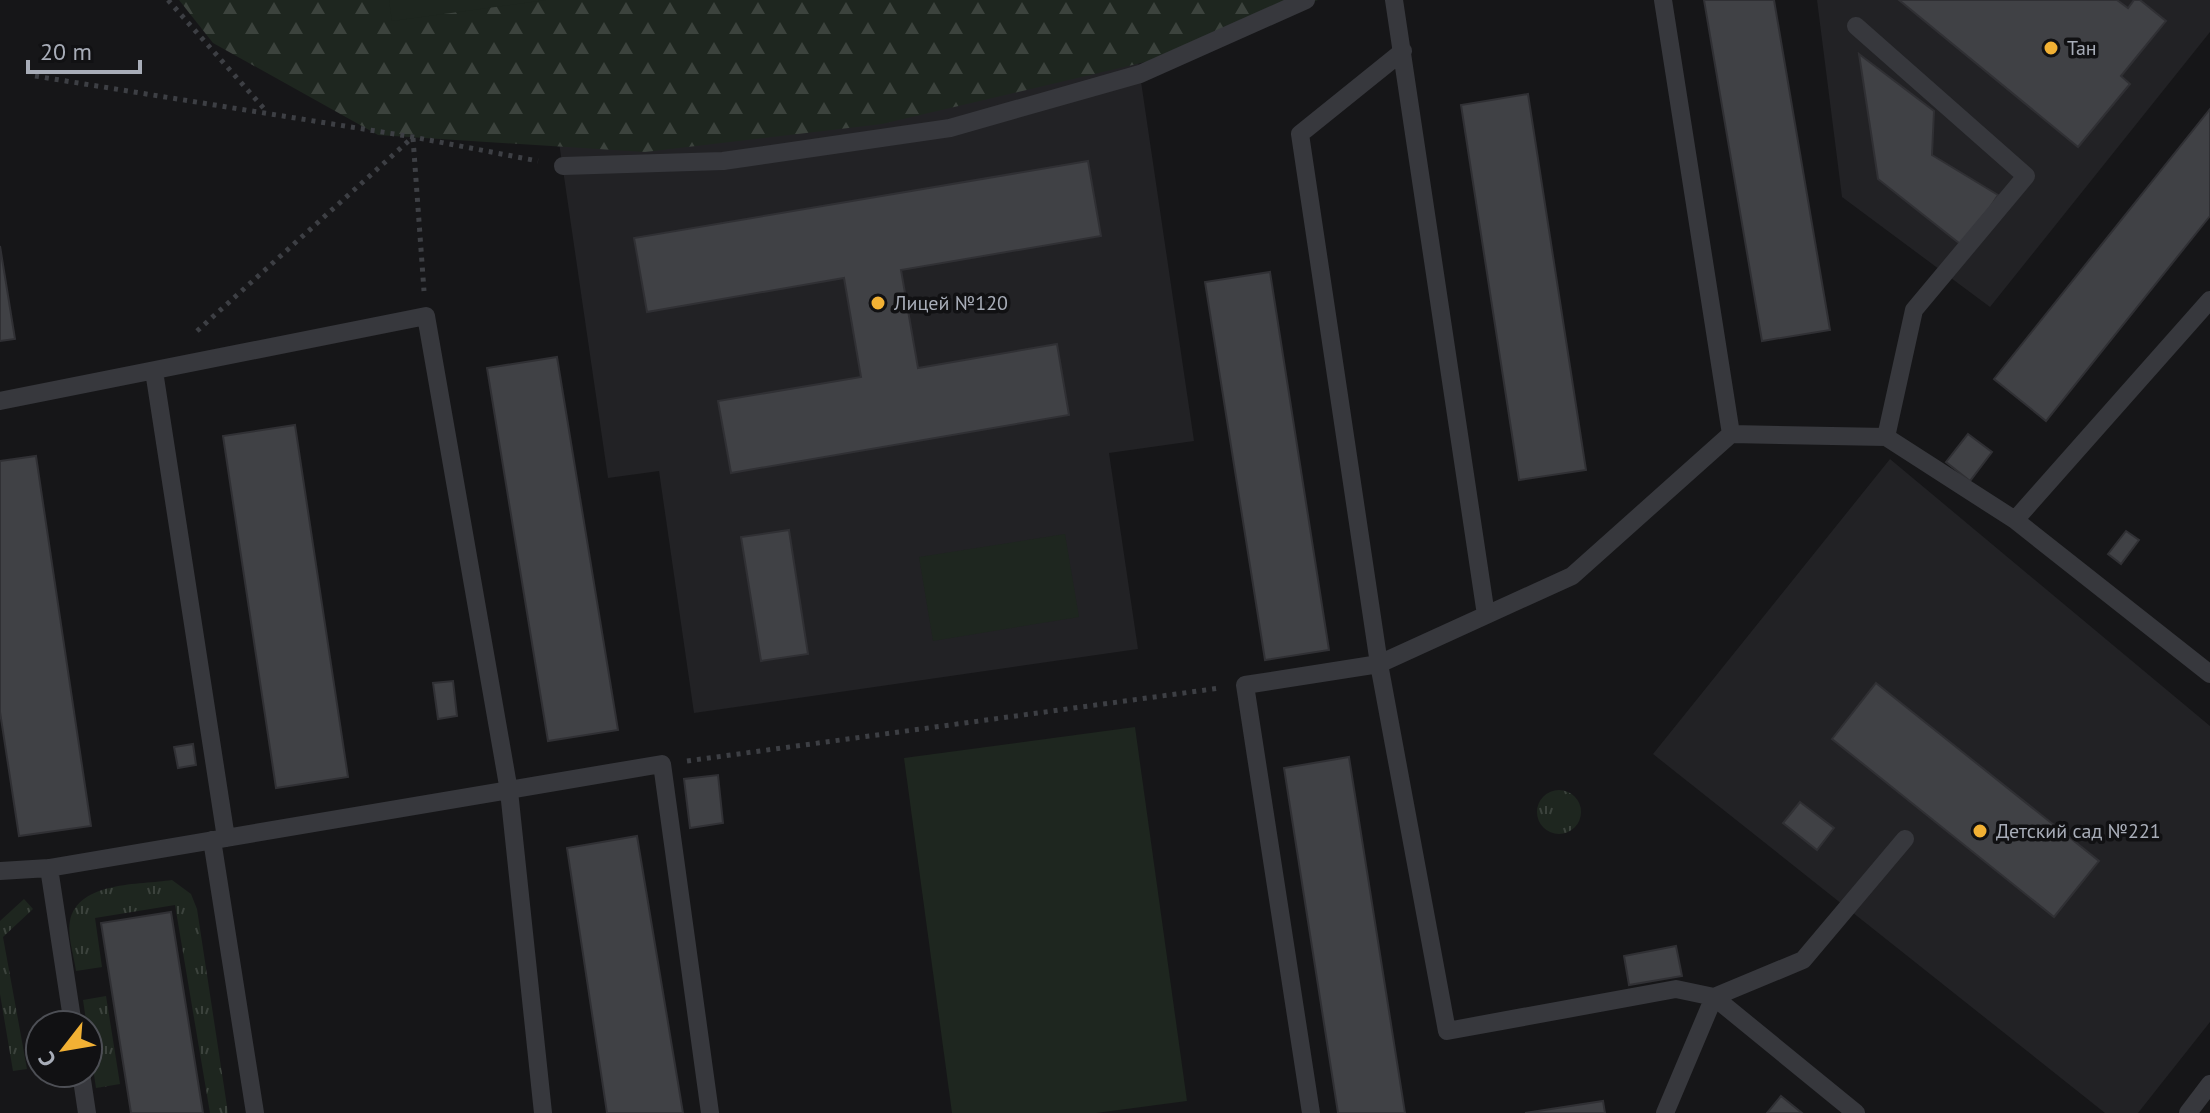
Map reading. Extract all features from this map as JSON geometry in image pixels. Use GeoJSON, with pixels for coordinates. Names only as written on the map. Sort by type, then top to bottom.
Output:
{"type":"FeatureCollection","features":[{"type":"Feature","properties":{"kind":"lane"},"geometry":{"type":"LineString","coordinates":[[563,166],[723,161],[950,128],[1140,74],[1306,0]]}},
{"type":"Feature","properties":{"kind":"lane"},"geometry":{"type":"LineString","coordinates":[[1394,0],[1486,615]]}},
{"type":"Feature","properties":{"kind":"lane"},"geometry":{"type":"LineString","coordinates":[[1663,0],[1731,434]]}},
{"type":"Feature","properties":{"kind":"lane"},"geometry":{"type":"LineString","coordinates":[[1856,26],[2026,176],[1914,310],[1886,437]]}},
{"type":"Feature","properties":{"kind":"lane"},"geometry":{"type":"LineString","coordinates":[[1403,51],[1300,134],[1379,664],[1447,1031],[1676,989],[1714,997],[1856,1113]]}},
{"type":"Feature","properties":{"kind":"lane"},"geometry":{"type":"LineString","coordinates":[[2015,520],[2210,300]]}},
{"type":"Feature","properties":{"kind":"lane"},"geometry":{"type":"LineString","coordinates":[[0,401],[426,316],[509,791],[543,1113]]}},
{"type":"Feature","properties":{"kind":"lane"},"geometry":{"type":"LineString","coordinates":[[154,371],[255,1113]]}},
{"type":"Feature","properties":{"kind":"lane"},"geometry":{"type":"LineString","coordinates":[[1311,1113],[1245,685],[1379,664],[1572,576],[1731,434],[1886,437],[2015,520],[2210,674]]}},
{"type":"Feature","properties":{"kind":"lane"},"geometry":{"type":"LineString","coordinates":[[0,871],[49,868],[662,764],[710,1113]]}},
{"type":"Feature","properties":{"kind":"lane"},"geometry":{"type":"LineString","coordinates":[[1665,1113],[1714,997],[1803,960],[1905,839]]}},
{"type":"Feature","properties":{"kind":"lane"},"geometry":{"type":"LineString","coordinates":[[49,868],[71,1009]]}},
{"type":"Feature","properties":{"kind":"lane"},"geometry":{"type":"LineString","coordinates":[[2188,1113],[2210,1084]]}},
{"type":"Feature","properties":{"kind":"lane"},"geometry":{"type":"LineString","coordinates":[[83,1089],[87,1113]]}},
{"type":"Feature","properties":{"kind":"path"},"geometry":{"type":"LineString","coordinates":[[168,0],[268,113]]}},
{"type":"Feature","properties":{"kind":"path"},"geometry":{"type":"LineString","coordinates":[[35,76],[413,137],[563,166]]}},
{"type":"Feature","properties":{"kind":"path"},"geometry":{"type":"LineString","coordinates":[[413,137],[426,316]]}},
{"type":"Feature","properties":{"kind":"path"},"geometry":{"type":"LineString","coordinates":[[189,339],[413,137]]}},
{"type":"Feature","properties":{"kind":"path"},"geometry":{"type":"LineString","coordinates":[[662,764],[1245,685]]}},
{"type":"Feature","properties":{"kind":"shaded area","name":"Лицей №120"},"geometry":{"type":"Polygon","coordinates":[[[671,0],[1129,0],[1194,441],[1109,453],[1138,649],[694,713],[659,471],[608,478],[541,19],[671,0]]]}},
{"type":"Feature","properties":{"kind":"shaded area"},"geometry":{"type":"Polygon","coordinates":[[[1817,0],[2210,0],[2210,32],[1990,307],[1842,197],[1817,0]]]}},
{"type":"Feature","properties":{"kind":"shaded area","name":"Детский сад №221"},"geometry":{"type":"Polygon","coordinates":[[[1890,459],[2210,726],[2210,1022],[2138,1113],[2105,1113],[1653,754],[1890,459]]]}},
{"type":"Feature","properties":{"kind":"green space"},"geometry":{"type":"Polygon","coordinates":[[[179,0],[1318,0],[1158,59],[882,124],[645,152],[378,135],[213,43],[179,0]]]}},
{"type":"Feature","properties":{"kind":"green space"},"geometry":{"type":"Polygon","coordinates":[[[389,0],[546,0],[392,21],[389,0]]]}},
{"type":"Feature","properties":{"kind":"green space"},"geometry":{"type":"Polygon","coordinates":[[[1065,534],[1079,617],[933,641],[919,557],[1065,534]]]}},
{"type":"Feature","properties":{"kind":"green space"},"geometry":{"type":"Polygon","coordinates":[[[1135,727],[1187,1101],[1096,1113],[952,1113],[904,758],[1135,727]]]}},
{"type":"Feature","properties":{"kind":"green space"},"geometry":{"type":"Polygon","coordinates":[[[1559,790],[1574,797],[1581,812],[1574,827],[1559,834],[1544,827],[1537,812],[1544,797],[1559,790]]]}},
{"type":"Feature","properties":{"kind":"green space"},"geometry":{"type":"Polygon","coordinates":[[[172,880],[191,894],[197,909],[228,1113],[210,1113],[175,905],[95,918],[102,967],[76,971],[69,927],[75,908],[85,898],[112,887],[172,880]]]}},
{"type":"Feature","properties":{"kind":"green space"},"geometry":{"type":"Polygon","coordinates":[[[24,899],[33,909],[3,937],[24,1052],[24,1069],[13,1071],[0,994],[0,921],[24,899]]]}},
{"type":"Feature","properties":{"kind":"green space"},"geometry":{"type":"Polygon","coordinates":[[[106,996],[120,1084],[104,1087],[104,1009],[84,1009],[83,1000],[106,996]]]}},
{"type":"Feature","properties":{"kind":"building"},"geometry":{"type":"Polygon","coordinates":[[[1704,0],[1774,0],[1830,330],[1762,341],[1704,0]]]}},
{"type":"Feature","properties":{"kind":"building","name":"Тан"},"geometry":{"type":"Polygon","coordinates":[[[1899,0],[2117,0],[2128,8],[2134,0],[2140,0],[2166,21],[2121,76],[2130,84],[2078,147],[1899,0]]]}},
{"type":"Feature","properties":{"kind":"building"},"geometry":{"type":"Polygon","coordinates":[[[1859,54],[1934,111],[1932,155],[1998,195],[1964,247],[1878,179],[1859,54]]]}},
{"type":"Feature","properties":{"kind":"building"},"geometry":{"type":"Polygon","coordinates":[[[1528,94],[1586,470],[1519,480],[1461,105],[1528,94]]]}},
{"type":"Feature","properties":{"kind":"building"},"geometry":{"type":"Polygon","coordinates":[[[2210,109],[2210,216],[2046,421],[1994,379],[2210,109]]]}},
{"type":"Feature","properties":{"kind":"building"},"geometry":{"type":"Polygon","coordinates":[[[1088,161],[1101,236],[901,270],[918,368],[1057,344],[1069,415],[731,473],[718,401],[861,377],[844,278],[647,312],[634,238],[1088,161]]]}},
{"type":"Feature","properties":{"kind":"building"},"geometry":{"type":"Polygon","coordinates":[[[0,246],[15,339],[0,341],[0,246]]]}},
{"type":"Feature","properties":{"kind":"building"},"geometry":{"type":"Polygon","coordinates":[[[1270,272],[1329,650],[1265,660],[1205,282],[1270,272]]]}},
{"type":"Feature","properties":{"kind":"building"},"geometry":{"type":"Polygon","coordinates":[[[557,357],[618,730],[548,741],[487,368],[557,357]]]}},
{"type":"Feature","properties":{"kind":"building"},"geometry":{"type":"Polygon","coordinates":[[[295,425],[348,777],[276,788],[223,436],[295,425]]]}},
{"type":"Feature","properties":{"kind":"building"},"geometry":{"type":"Polygon","coordinates":[[[1968,434],[1992,452],[1970,481],[1946,462],[1968,434]]]}},
{"type":"Feature","properties":{"kind":"building"},"geometry":{"type":"Polygon","coordinates":[[[36,456],[91,826],[19,836],[0,712],[0,461],[36,456]]]}},
{"type":"Feature","properties":{"kind":"building"},"geometry":{"type":"Polygon","coordinates":[[[789,530],[808,654],[761,661],[741,537],[789,530]]]}},
{"type":"Feature","properties":{"kind":"building"},"geometry":{"type":"Polygon","coordinates":[[[2126,531],[2139,540],[2121,564],[2108,554],[2126,531]]]}},
{"type":"Feature","properties":{"kind":"building"},"geometry":{"type":"Polygon","coordinates":[[[453,681],[457,716],[438,719],[433,683],[453,681]]]}},
{"type":"Feature","properties":{"kind":"building"},"geometry":{"type":"Polygon","coordinates":[[[1876,683],[2099,861],[2054,917],[1832,739],[1876,683]]]}},
{"type":"Feature","properties":{"kind":"building"},"geometry":{"type":"Polygon","coordinates":[[[193,744],[196,765],[178,768],[174,747],[193,744]]]}},
{"type":"Feature","properties":{"kind":"building"},"geometry":{"type":"Polygon","coordinates":[[[1349,757],[1405,1113],[1338,1113],[1284,768],[1349,757]]]}},
{"type":"Feature","properties":{"kind":"building"},"geometry":{"type":"Polygon","coordinates":[[[718,775],[723,823],[690,828],[684,779],[718,775]]]}},
{"type":"Feature","properties":{"kind":"building"},"geometry":{"type":"Polygon","coordinates":[[[1800,802],[1834,828],[1817,850],[1783,823],[1800,802]]]}},
{"type":"Feature","properties":{"kind":"building"},"geometry":{"type":"Polygon","coordinates":[[[637,836],[683,1113],[607,1113],[567,848],[637,836]]]}},
{"type":"Feature","properties":{"kind":"building"},"geometry":{"type":"Polygon","coordinates":[[[171,912],[203,1113],[131,1113],[101,923],[171,912]]]}},
{"type":"Feature","properties":{"kind":"building"},"geometry":{"type":"Polygon","coordinates":[[[1676,946],[1682,976],[1629,985],[1624,956],[1676,946]]]}},
{"type":"Feature","properties":{"kind":"building"},"geometry":{"type":"Polygon","coordinates":[[[1781,1096],[1802,1113],[1767,1113],[1781,1096]]]}},
{"type":"Feature","properties":{"kind":"building"},"geometry":{"type":"Polygon","coordinates":[[[1603,1101],[1605,1113],[1525,1113],[1603,1101]]]}},
{"type":"Feature","properties":{"kind":"place","name":"Тан"},"geometry":{"type":"Point","coordinates":[2051,48]}},
{"type":"Feature","properties":{"kind":"place","name":"Лицей №120"},"geometry":{"type":"Point","coordinates":[878,303]}},
{"type":"Feature","properties":{"kind":"place","name":"Детский сад №221"},"geometry":{"type":"Point","coordinates":[1980,831]}}]}
